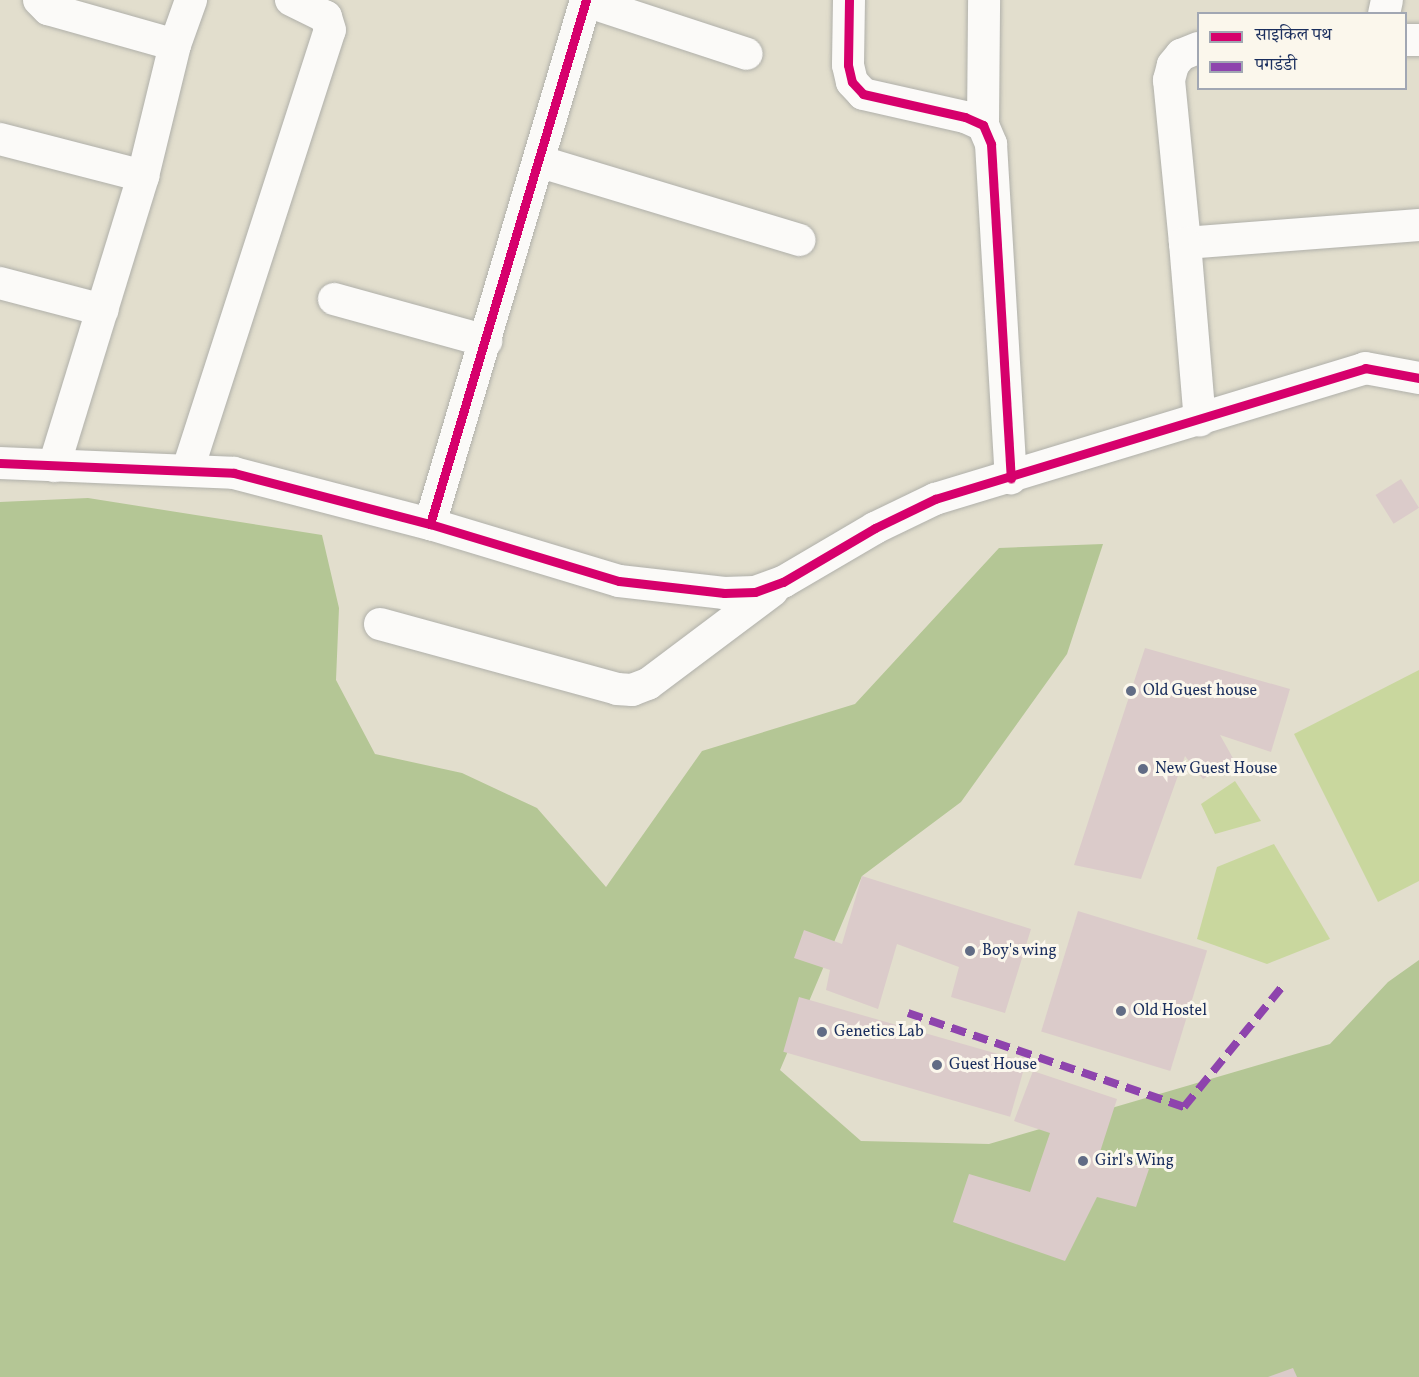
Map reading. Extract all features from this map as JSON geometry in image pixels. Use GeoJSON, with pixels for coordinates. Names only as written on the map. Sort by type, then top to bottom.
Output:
{"type":"FeatureCollection","features":[{"type":"Feature","properties":{"kind":"street"},"geometry":{"type":"LineString","coordinates":[[39,0],[48,9],[175,45]]}},
{"type":"Feature","properties":{"kind":"street"},"geometry":{"type":"LineString","coordinates":[[54,466],[143,176],[175,45],[191,0]]}},
{"type":"Feature","properties":{"kind":"street"},"geometry":{"type":"LineString","coordinates":[[188,469],[330,30],[326,17],[291,0]]}},
{"type":"Feature","properties":{"kind":"street"},"geometry":{"type":"LineString","coordinates":[[430,524],[541,162],[586,0],[747,54]]}},
{"type":"Feature","properties":{"kind":"street"},"geometry":{"type":"LineString","coordinates":[[849,0],[848,64],[852,82],[864,94],[965,117],[983,124]]}},
{"type":"Feature","properties":{"kind":"street"},"geometry":{"type":"LineString","coordinates":[[984,0],[983,124],[991,144],[1011,478]]}},
{"type":"Feature","properties":{"kind":"street"},"geometry":{"type":"LineString","coordinates":[[1197,48],[1181,55],[1173,65],[1170,80],[1200,420]]}},
{"type":"Feature","properties":{"kind":"street"},"geometry":{"type":"LineString","coordinates":[[0,139],[143,176]]}},
{"type":"Feature","properties":{"kind":"street"},"geometry":{"type":"LineString","coordinates":[[541,162],[799,240]]}},
{"type":"Feature","properties":{"kind":"street"},"geometry":{"type":"LineString","coordinates":[[1185,243],[1419,225]]}},
{"type":"Feature","properties":{"kind":"street"},"geometry":{"type":"LineString","coordinates":[[0,283],[103,310]]}},
{"type":"Feature","properties":{"kind":"street"},"geometry":{"type":"LineString","coordinates":[[334,299],[486,341]]}},
{"type":"Feature","properties":{"kind":"street"},"geometry":{"type":"LineString","coordinates":[[380,624],[617,689],[632,690],[648,684],[783,582],[907,511],[935,499],[1011,478],[1365,368],[1419,378]]}},
{"type":"Feature","properties":{"kind":"street"},"geometry":{"type":"LineString","coordinates":[[0,463],[188,469],[234,473],[430,524],[619,581],[724,593],[755,592],[783,582]]}},
{"type":"Feature","properties":{"kind":"green space"},"geometry":{"type":"Polygon","coordinates":[[[88,498],[322,535],[339,608],[336,680],[375,754],[462,773],[537,808],[606,887],[702,751],[855,704],[999,548],[1103,544],[1067,654],[961,802],[862,876],[780,1070],[861,1141],[989,1144],[1330,1044],[1388,982],[1419,960],[1419,1377],[0,1377],[0,502],[88,498]]]}},
{"type":"Feature","properties":{"kind":"green space"},"geometry":{"type":"Polygon","coordinates":[[[1419,670],[1419,881],[1378,902],[1294,734],[1419,670]]]}},
{"type":"Feature","properties":{"kind":"green space"},"geometry":{"type":"Polygon","coordinates":[[[1235,781],[1261,821],[1215,834],[1201,804],[1235,781]]]}},
{"type":"Feature","properties":{"kind":"green space"},"geometry":{"type":"Polygon","coordinates":[[[1274,844],[1330,939],[1267,964],[1197,939],[1217,867],[1274,844]]]}},
{"type":"Feature","properties":{"kind":"building"},"geometry":{"type":"Polygon","coordinates":[[[1401,479],[1419,508],[1394,524],[1376,495],[1401,479]]]}},
{"type":"Feature","properties":{"kind":"building","name":"New Guest House"},"geometry":{"type":"Polygon","coordinates":[[[1145,648],[1290,689],[1271,752],[1220,735],[1234,760],[1203,779],[1185,756],[1141,879],[1074,865],[1145,648]]]}},
{"type":"Feature","properties":{"kind":"building","name":"Boy's wing"},"geometry":{"type":"Polygon","coordinates":[[[862,876],[1031,929],[1005,1013],[951,997],[959,967],[897,944],[878,1009],[826,990],[830,970],[794,958],[804,930],[842,944],[862,876]]]}},
{"type":"Feature","properties":{"kind":"building"},"geometry":{"type":"Polygon","coordinates":[[[1078,911],[1207,950],[1170,1071],[1041,1031],[1078,911]]]}},
{"type":"Feature","properties":{"kind":"building","name":"Guest House"},"geometry":{"type":"Polygon","coordinates":[[[799,997],[1026,1062],[1010,1117],[783,1052],[799,997]]]}},
{"type":"Feature","properties":{"kind":"building","name":"Girl's Wing"},"geometry":{"type":"Polygon","coordinates":[[[1033,1071],[1117,1099],[1100,1152],[1149,1169],[1136,1207],[1097,1197],[1065,1261],[953,1222],[969,1174],[1030,1192],[1050,1133],[1014,1121],[1033,1071]]]}},
{"type":"Feature","properties":{"kind":"building"},"geometry":{"type":"Polygon","coordinates":[[[1293,1368],[1297,1377],[1268,1377],[1293,1368]]]}},
{"type":"Feature","properties":{"kind":"marked path"},"geometry":{"type":"LineString","coordinates":[[908,1013],[1184,1107],[1282,987]]}},
{"type":"Feature","properties":{"kind":"cycle path"},"geometry":{"type":"LineString","coordinates":[[430,524],[586,0]]}},
{"type":"Feature","properties":{"kind":"cycle path"},"geometry":{"type":"LineString","coordinates":[[849,0],[848,65],[852,82],[863,94],[965,117],[983,125],[991,144],[1011,478]]}},
{"type":"Feature","properties":{"kind":"cycle path"},"geometry":{"type":"LineString","coordinates":[[0,463],[234,473],[430,524],[619,581],[724,593],[755,592],[783,582],[875,528],[935,499],[1365,368],[1419,378]]}},
{"type":"Feature","properties":{"kind":"place","name":"Old Guest house"},"geometry":{"type":"Point","coordinates":[1131,691]}},
{"type":"Feature","properties":{"kind":"place","name":"New Guest House"},"geometry":{"type":"Point","coordinates":[1143,769]}},
{"type":"Feature","properties":{"kind":"place","name":"Boy's wing"},"geometry":{"type":"Point","coordinates":[970,951]}},
{"type":"Feature","properties":{"kind":"place","name":"Old Hostel"},"geometry":{"type":"Point","coordinates":[1121,1011]}},
{"type":"Feature","properties":{"kind":"place","name":"Genetics Lab"},"geometry":{"type":"Point","coordinates":[822,1032]}},
{"type":"Feature","properties":{"kind":"place","name":"Guest House"},"geometry":{"type":"Point","coordinates":[937,1065]}},
{"type":"Feature","properties":{"kind":"place","name":"Girl's Wing"},"geometry":{"type":"Point","coordinates":[1083,1161]}}]}
